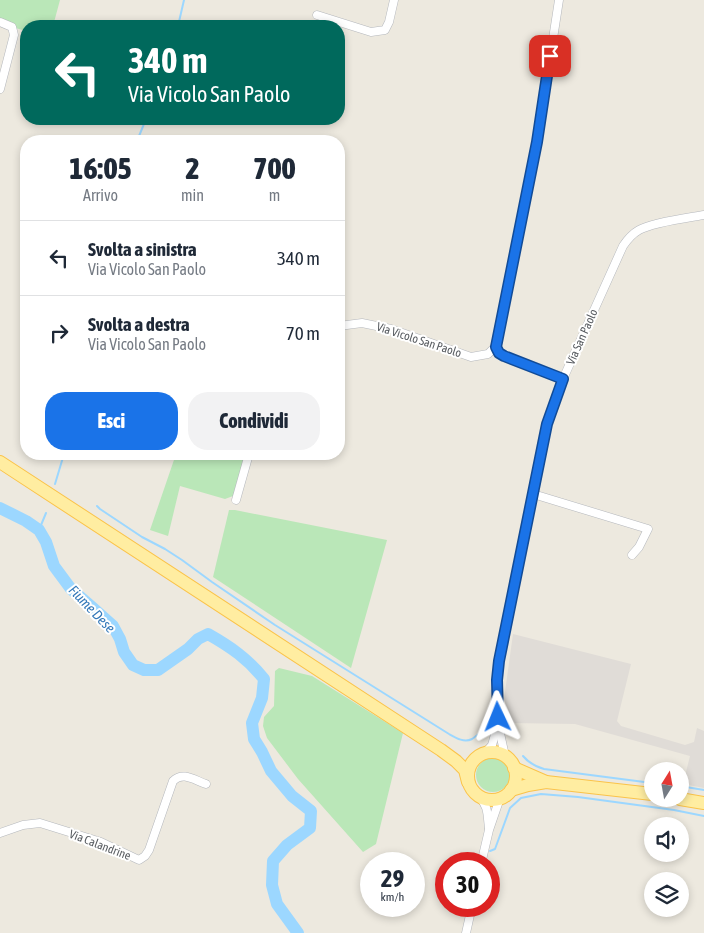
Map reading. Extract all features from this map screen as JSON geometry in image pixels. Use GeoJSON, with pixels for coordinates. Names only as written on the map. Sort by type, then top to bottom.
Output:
{"type":"FeatureCollection","features":[{"type":"Feature","properties":{"kind":"main road"},"geometry":{"type":"LineString","coordinates":[[0,462],[441,750],[465,770],[468,782],[474,793],[493,800],[508,793],[515,783],[516,776],[511,762],[499,753],[462,755],[441,750]]}},
{"type":"Feature","properties":{"kind":"main road"},"geometry":{"type":"LineString","coordinates":[[468,782],[469,768],[472,761],[482,754]]}},
{"type":"Feature","properties":{"kind":"main road"},"geometry":{"type":"LineString","coordinates":[[514,768],[546,782],[644,793]]}},
{"type":"Feature","properties":{"kind":"main road"},"geometry":{"type":"LineString","coordinates":[[511,790],[546,782]]}},
{"type":"Feature","properties":{"kind":"main road"},"geometry":{"type":"LineString","coordinates":[[689,800],[704,803]]}},
{"type":"Feature","properties":{"kind":"street"},"geometry":{"type":"LineString","coordinates":[[345,24],[371,32],[385,30],[389,22],[394,0]]}},
{"type":"Feature","properties":{"kind":"street"},"geometry":{"type":"LineString","coordinates":[[558,0],[537,142],[496,347],[499,353],[504,356],[563,379]]}},
{"type":"Feature","properties":{"kind":"street"},"geometry":{"type":"LineString","coordinates":[[317,16],[330,20]]}},
{"type":"Feature","properties":{"kind":"street"},"geometry":{"type":"LineString","coordinates":[[0,22],[12,27],[14,35],[0,89]]}},
{"type":"Feature","properties":{"kind":"street","name":"Via San Paolo"},"geometry":{"type":"LineString","coordinates":[[505,756],[498,724],[497,680],[499,661],[547,424],[563,379],[622,246],[630,236],[640,229],[704,215]]}},
{"type":"Feature","properties":{"kind":"street","name":"Via Vicolo San Paolo"},"geometry":{"type":"LineString","coordinates":[[345,325],[362,323],[391,329],[471,357],[488,354],[496,347]]}},
{"type":"Feature","properties":{"kind":"street"},"geometry":{"type":"LineString","coordinates":[[236,500],[248,460]]}},
{"type":"Feature","properties":{"kind":"street"},"geometry":{"type":"LineString","coordinates":[[533,494],[648,529],[639,547],[632,555]]}},
{"type":"Feature","properties":{"kind":"street","name":"Via San Paolo"},"geometry":{"type":"LineString","coordinates":[[482,754],[492,745],[498,724]]}},
{"type":"Feature","properties":{"kind":"street","name":"Via Calandrine"},"geometry":{"type":"LineString","coordinates":[[0,833],[23,824],[40,824],[101,842],[139,860],[149,850],[173,781],[178,776],[184,776],[206,784]]}},
{"type":"Feature","properties":{"kind":"street"},"geometry":{"type":"LineString","coordinates":[[479,796],[485,803],[489,830]]}},
{"type":"Feature","properties":{"kind":"street"},"geometry":{"type":"LineString","coordinates":[[484,852],[500,798]]}},
{"type":"Feature","properties":{"kind":"street"},"geometry":{"type":"LineString","coordinates":[[466,933],[470,917]]}},
{"type":"Feature","properties":{"kind":"shaded area"},"geometry":{"type":"Polygon","coordinates":[[[513,634],[631,664],[617,721],[621,726],[685,745],[694,742],[697,728],[704,731],[704,788],[689,785],[690,756],[575,724],[509,723],[504,699],[513,634]]]}},
{"type":"Feature","properties":{"kind":"green space"},"geometry":{"type":"Polygon","coordinates":[[[0,0],[60,0],[55,20],[20,20],[20,29],[0,22],[0,0]]]}},
{"type":"Feature","properties":{"kind":"green space"},"geometry":{"type":"Polygon","coordinates":[[[174,460],[243,460],[233,496],[225,499],[180,486],[168,536],[150,530],[174,460]]]}},
{"type":"Feature","properties":{"kind":"green space"},"geometry":{"type":"Polygon","coordinates":[[[229,510],[387,540],[351,668],[213,577],[229,510]]]}},
{"type":"Feature","properties":{"kind":"green space"},"geometry":{"type":"Polygon","coordinates":[[[279,668],[312,676],[403,733],[376,844],[363,852],[298,779],[267,738],[263,726],[264,717],[274,706],[275,671],[279,668]]]}},
{"type":"Feature","properties":{"kind":"green space"},"geometry":{"type":"Polygon","coordinates":[[[493,758],[500,759],[505,763],[509,768],[509,782],[505,787],[500,791],[493,792],[486,791],[481,787],[477,782],[476,775],[477,768],[481,763],[486,759],[493,758]]]}},
{"type":"Feature","properties":{"kind":"waterway"},"geometry":{"type":"LineString","coordinates":[[179,20],[184,0]]}},
{"type":"Feature","properties":{"kind":"waterway"},"geometry":{"type":"LineString","coordinates":[[139,135],[144,125]]}},
{"type":"Feature","properties":{"kind":"waterway"},"geometry":{"type":"LineString","coordinates":[[55,484],[62,460]]}},
{"type":"Feature","properties":{"kind":"waterway"},"geometry":{"type":"LineString","coordinates":[[97,506],[142,537],[182,560],[275,625],[449,734],[466,740],[472,739],[486,730]]}},
{"type":"Feature","properties":{"kind":"waterway","name":"Fiume Dese"},"geometry":{"type":"LineString","coordinates":[[0,508],[39,530],[46,542],[54,566],[71,589],[113,626],[124,652],[133,665],[144,670],[158,670],[188,649],[198,639],[208,634],[239,654],[264,679],[262,698],[252,723],[254,739],[271,771],[292,796],[311,811],[310,828],[287,845],[273,861],[272,885],[277,904],[298,933]]}},
{"type":"Feature","properties":{"kind":"waterway"},"geometry":{"type":"LineString","coordinates":[[39,530],[46,513]]}},
{"type":"Feature","properties":{"kind":"waterway"},"geometry":{"type":"LineString","coordinates":[[523,756],[533,764],[544,769],[644,782]]}},
{"type":"Feature","properties":{"kind":"waterway"},"geometry":{"type":"LineString","coordinates":[[689,788],[704,790]]}},
{"type":"Feature","properties":{"kind":"waterway"},"geometry":{"type":"LineString","coordinates":[[490,851],[495,849],[510,808],[521,798],[541,794],[578,797],[704,816]]}},
{"type":"Feature","properties":{"kind":"route"},"geometry":{"type":"LineString","coordinates":[[498,717],[497,680],[499,661],[547,424],[563,379],[504,356],[499,353],[496,347],[537,142],[550,56]]}}]}
